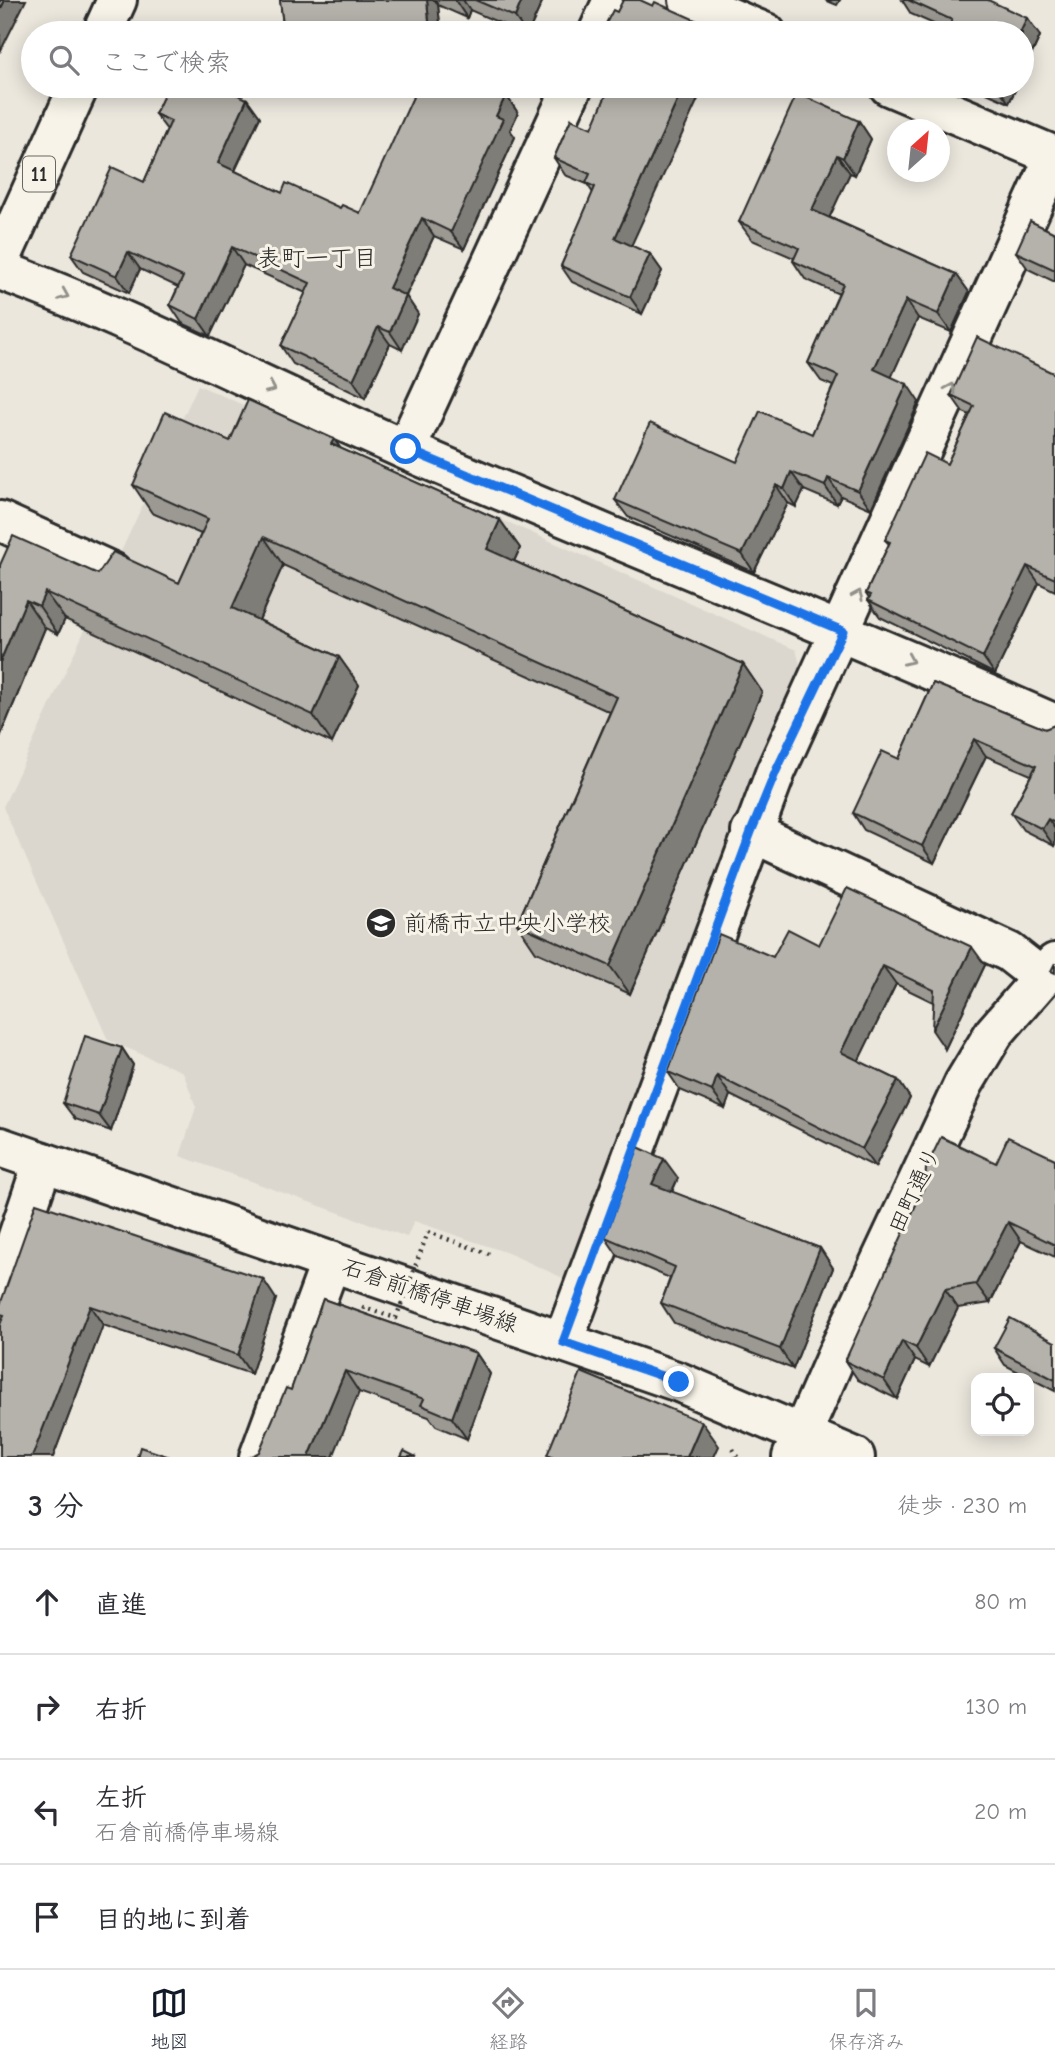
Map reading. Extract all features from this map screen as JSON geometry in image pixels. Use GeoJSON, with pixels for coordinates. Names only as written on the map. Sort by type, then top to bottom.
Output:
{"type":"FeatureCollection","features":[{"type":"Feature","properties":{"kind":"street"},"geometry":{"type":"LineString","coordinates":[[107,21],[117,0]]}},
{"type":"Feature","properties":{"kind":"street"},"geometry":{"type":"LineString","coordinates":[[603,21],[613,0]]}},
{"type":"Feature","properties":{"kind":"street"},"geometry":{"type":"LineString","coordinates":[[689,0],[738,21]]}},
{"type":"Feature","properties":{"kind":"street","name":"11"},"geometry":{"type":"LineString","coordinates":[[0,261],[74,98]]}},
{"type":"Feature","properties":{"kind":"street"},"geometry":{"type":"LineString","coordinates":[[406,449],[567,98]]}},
{"type":"Feature","properties":{"kind":"street"},"geometry":{"type":"LineString","coordinates":[[563,1342],[751,832],[776,771],[843,631],[1055,156],[917,98]]}},
{"type":"Feature","properties":{"kind":"street"},"geometry":{"type":"LineString","coordinates":[[0,270],[61,293],[406,449],[843,631],[1055,723]]}},
{"type":"Feature","properties":{"kind":"street"},"geometry":{"type":"LineString","coordinates":[[0,522],[112,572]]}},
{"type":"Feature","properties":{"kind":"street"},"geometry":{"type":"LineString","coordinates":[[751,832],[1048,971]]}},
{"type":"Feature","properties":{"kind":"street","name":"田町通り"},"geometry":{"type":"LineString","coordinates":[[797,1446],[969,1074],[994,1033],[1048,971]]}},
{"type":"Feature","properties":{"kind":"street","name":"石倉前橋停車場線"},"geometry":{"type":"LineString","coordinates":[[0,1147],[679,1382],[797,1446],[855,1457]]}},
{"type":"Feature","properties":{"kind":"street"},"geometry":{"type":"LineString","coordinates":[[0,1290],[43,1162]]}},
{"type":"Feature","properties":{"kind":"street"},"geometry":{"type":"LineString","coordinates":[[259,1457],[331,1261]]}},
{"type":"Feature","properties":{"kind":"path"},"geometry":{"type":"LineString","coordinates":[[370,1323],[360,1320],[364,1308],[396,1318],[428,1232],[492,1255]]}},
{"type":"Feature","properties":{"kind":"shaded area","name":"前橋市立中央小学校"},"geometry":{"type":"Polygon","coordinates":[[[198,385],[796,650],[805,682],[563,1278],[508,1253],[414,1221],[407,1237],[180,1156],[196,1107],[183,1072],[108,1040],[3,807],[198,385]]]}},
{"type":"Feature","properties":{"kind":"building"},"geometry":{"type":"Polygon","coordinates":[[[280,0],[427,0],[429,21],[283,21],[280,0]]]}},
{"type":"Feature","properties":{"kind":"building"},"geometry":{"type":"Polygon","coordinates":[[[475,0],[522,0],[515,17],[475,0]]]}},
{"type":"Feature","properties":{"kind":"building"},"geometry":{"type":"Polygon","coordinates":[[[623,0],[640,0],[653,6],[655,2],[698,21],[607,21],[613,10],[617,12],[623,0]]]}},
{"type":"Feature","properties":{"kind":"building"},"geometry":{"type":"Polygon","coordinates":[[[908,0],[988,0],[1027,18],[1026,21],[952,20],[908,0]]]}},
{"type":"Feature","properties":{"kind":"building"},"geometry":{"type":"Polygon","coordinates":[[[162,98],[247,99],[218,163],[282,193],[286,183],[340,208],[342,205],[360,213],[413,98],[505,98],[496,116],[503,119],[451,232],[422,218],[389,288],[406,296],[390,332],[378,327],[353,380],[281,346],[310,283],[232,247],[198,319],[170,305],[183,277],[128,252],[117,276],[71,255],[112,167],[144,182],[171,121],[155,114],[162,98]]]}},
{"type":"Feature","properties":{"kind":"building"},"geometry":{"type":"Polygon","coordinates":[[[605,98],[679,98],[615,238],[650,254],[630,297],[561,266],[595,187],[586,183],[590,174],[554,158],[571,119],[592,128],[605,98]]]}},
{"type":"Feature","properties":{"kind":"building"},"geometry":{"type":"Polygon","coordinates":[[[795,98],[808,98],[859,121],[843,158],[837,155],[812,210],[956,274],[938,314],[906,300],[874,369],[907,384],[858,491],[828,478],[825,486],[791,472],[784,489],[776,485],[742,554],[615,500],[650,423],[737,462],[760,411],[812,434],[838,376],[808,363],[843,284],[793,261],[799,248],[739,222],[795,98]]]}},
{"type":"Feature","properties":{"kind":"building"},"geometry":{"type":"Polygon","coordinates":[[[1030,221],[1055,233],[1055,270],[1016,252],[1030,221]]]}},
{"type":"Feature","properties":{"kind":"building"},"geometry":{"type":"Polygon","coordinates":[[[977,337],[1055,374],[1055,579],[1027,566],[983,657],[868,600],[871,595],[866,593],[890,542],[885,540],[925,453],[947,464],[974,406],[951,395],[977,337]]]}},
{"type":"Feature","properties":{"kind":"building"},"geometry":{"type":"Polygon","coordinates":[[[248,400],[334,439],[331,444],[500,520],[487,549],[743,664],[610,966],[517,924],[617,697],[264,537],[232,608],[339,657],[313,715],[45,592],[39,606],[26,600],[0,662],[0,565],[13,536],[98,574],[113,552],[179,583],[208,519],[133,485],[165,412],[230,441],[248,400]]]}},
{"type":"Feature","properties":{"kind":"building"},"geometry":{"type":"Polygon","coordinates":[[[933,683],[1045,729],[1055,725],[1055,823],[1048,819],[1042,829],[1011,813],[1036,766],[974,739],[922,846],[853,813],[882,751],[899,759],[933,683]]]}},
{"type":"Feature","properties":{"kind":"building"},"geometry":{"type":"Polygon","coordinates":[[[847,888],[972,947],[932,1030],[934,990],[883,966],[841,1052],[898,1080],[862,1149],[717,1076],[712,1091],[668,1072],[719,934],[773,957],[788,929],[819,945],[847,888]]]}},
{"type":"Feature","properties":{"kind":"building"},"geometry":{"type":"Polygon","coordinates":[[[85,1036],[122,1048],[99,1115],[63,1103],[85,1036]]]}},
{"type":"Feature","properties":{"kind":"building"},"geometry":{"type":"Polygon","coordinates":[[[941,1137],[996,1163],[1008,1137],[1055,1159],[1055,1245],[1008,1222],[976,1284],[945,1289],[916,1348],[902,1341],[884,1380],[845,1361],[925,1185],[926,1168],[941,1137]]]}},
{"type":"Feature","properties":{"kind":"building"},"geometry":{"type":"Polygon","coordinates":[[[638,1147],[664,1159],[652,1184],[820,1248],[780,1349],[661,1303],[675,1267],[605,1237],[638,1147]]]}},
{"type":"Feature","properties":{"kind":"building"},"geometry":{"type":"Polygon","coordinates":[[[36,1203],[263,1279],[238,1355],[90,1306],[32,1457],[0,1457],[0,1325],[4,1315],[0,1314],[0,1305],[36,1203]]]}},
{"type":"Feature","properties":{"kind":"building"},"geometry":{"type":"Polygon","coordinates":[[[323,1299],[476,1353],[452,1418],[421,1405],[424,1399],[345,1371],[309,1457],[250,1457],[259,1452],[286,1388],[291,1390],[323,1299]]]}},
{"type":"Feature","properties":{"kind":"building"},"geometry":{"type":"Polygon","coordinates":[[[1010,1318],[1055,1342],[1055,1380],[994,1348],[1010,1318]]]}},
{"type":"Feature","properties":{"kind":"building"},"geometry":{"type":"Polygon","coordinates":[[[581,1372],[702,1422],[687,1457],[547,1455],[581,1372]]]}},
{"type":"Feature","properties":{"kind":"building"},"geometry":{"type":"Polygon","coordinates":[[[140,1447],[170,1457],[137,1457],[140,1447]]]}},
{"type":"Feature","properties":{"kind":"building"},"geometry":{"type":"Polygon","coordinates":[[[404,1451],[416,1457],[401,1457],[404,1451]]]}},
{"type":"Feature","properties":{"kind":"place","name":"前橋市立中央小学校"},"geometry":{"type":"Point","coordinates":[381,923]}},
{"type":"Feature","properties":{"kind":"district","name":"表町一丁目"},"geometry":{"type":"Point","coordinates":[317,258]}},
{"type":"Feature","properties":{"kind":"route"},"geometry":{"type":"LineString","coordinates":[[406,449],[843,631],[776,771],[751,832],[563,1342],[679,1382]]}}]}
